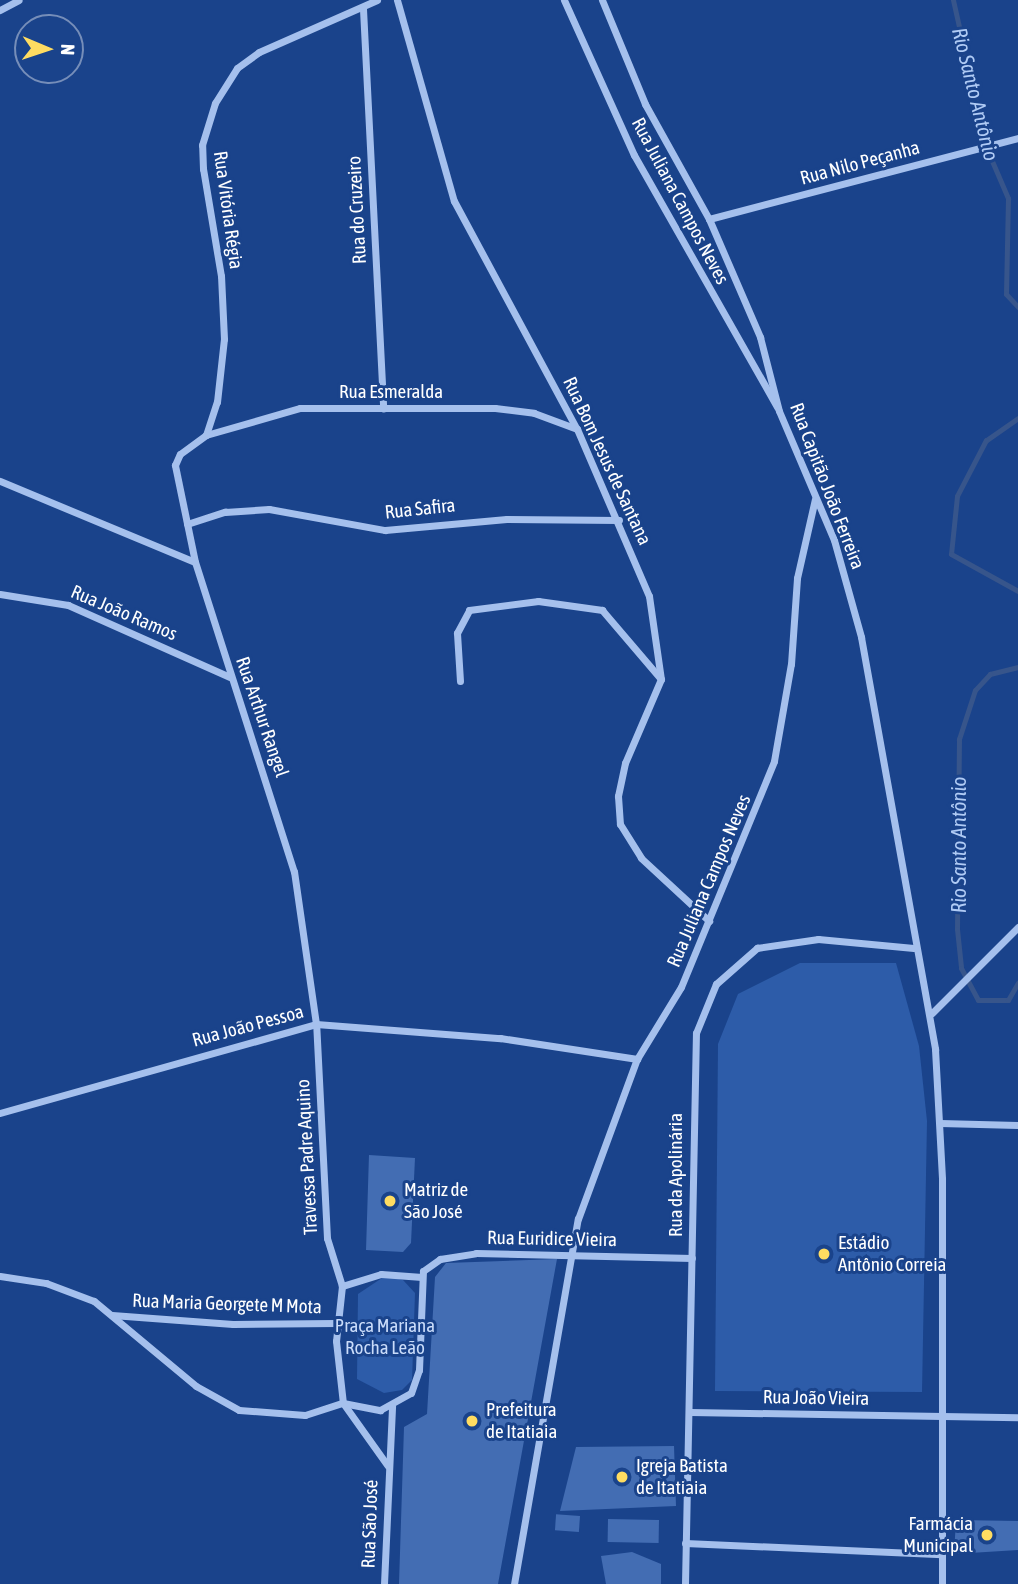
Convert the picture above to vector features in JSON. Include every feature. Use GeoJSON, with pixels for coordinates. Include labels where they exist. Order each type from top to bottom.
{"type":"FeatureCollection","features":[{"type":"Feature","properties":{"kind":"street"},"geometry":{"type":"LineString","coordinates":[[0,10],[19,0]]}},
{"type":"Feature","properties":{"kind":"street","name":"Rua Vitória Régia"},"geometry":{"type":"LineString","coordinates":[[206,435],[217,402],[225,339],[221,276],[203,169],[211,113],[237,68],[259,52],[363,9],[377,0]]}},
{"type":"Feature","properties":{"kind":"street","name":"Rua Bom Jesus de Santana"},"geometry":{"type":"LineString","coordinates":[[397,0],[454,201],[577,429],[619,520],[649,596],[661,679]]}},
{"type":"Feature","properties":{"kind":"street","name":"Rua Juliana Campos Neves"},"geometry":{"type":"LineString","coordinates":[[564,0],[634,155],[779,411]]}},
{"type":"Feature","properties":{"kind":"street","name":"Rua Capitão João Ferreira"},"geometry":{"type":"LineString","coordinates":[[601,0],[645,104],[709,219],[760,337],[779,411],[834,540],[861,637],[914,948],[932,1013],[940,1123],[942,1584]]}},
{"type":"Feature","properties":{"kind":"street","name":"Rua do Cruzeiro"},"geometry":{"type":"LineString","coordinates":[[363,9],[383,408]]}},
{"type":"Feature","properties":{"kind":"street","name":"Rua Nilo Peçanha"},"geometry":{"type":"LineString","coordinates":[[709,219],[1018,138]]}},
{"type":"Feature","properties":{"kind":"street","name":"Rua Esmeralda"},"geometry":{"type":"LineString","coordinates":[[206,435],[300,408],[495,408],[534,413],[577,429]]}},
{"type":"Feature","properties":{"kind":"street","name":"Rua Arthur Rangel"},"geometry":{"type":"LineString","coordinates":[[206,435],[180,454],[175,465],[195,562],[294,872],[316,1024]]}},
{"type":"Feature","properties":{"kind":"street"},"geometry":{"type":"LineString","coordinates":[[0,481],[195,562]]}},
{"type":"Feature","properties":{"kind":"street","name":"Rua Juliana Campos Neves"},"geometry":{"type":"LineString","coordinates":[[513,1584],[570,1256],[590,1181],[637,1059],[681,987],[774,761],[790,664],[797,579],[815,498]]}},
{"type":"Feature","properties":{"kind":"street","name":"Rua Safira"},"geometry":{"type":"LineString","coordinates":[[187,524],[225,512],[269,509],[385,530],[494,519],[619,520]]}},
{"type":"Feature","properties":{"kind":"street","name":"Rua João Ramos"},"geometry":{"type":"LineString","coordinates":[[0,594],[68,605],[230,677]]}},
{"type":"Feature","properties":{"kind":"street"},"geometry":{"type":"LineString","coordinates":[[460,681],[456,643],[469,610],[538,601],[602,610],[661,679],[625,763],[618,796],[620,824],[641,858],[709,921]]}},
{"type":"Feature","properties":{"kind":"street"},"geometry":{"type":"LineString","coordinates":[[932,1013],[956,994],[1018,927]]}},
{"type":"Feature","properties":{"kind":"street","name":"Rua da Apolinária"},"geometry":{"type":"LineString","coordinates":[[685,1584],[696,1033],[716,984],[757,948],[788,940],[914,948]]}},
{"type":"Feature","properties":{"kind":"street","name":"Rua João Pessoa"},"geometry":{"type":"LineString","coordinates":[[0,1113],[316,1024],[500,1038],[637,1059]]}},
{"type":"Feature","properties":{"kind":"street","name":"Travessa Padre Aquino"},"geometry":{"type":"LineString","coordinates":[[316,1024],[327,1238],[342,1286]]}},
{"type":"Feature","properties":{"kind":"street"},"geometry":{"type":"LineString","coordinates":[[940,1123],[1018,1125]]}},
{"type":"Feature","properties":{"kind":"street","name":"Rua Euridice Vieira"},"geometry":{"type":"LineString","coordinates":[[422,1277],[427,1267],[458,1254],[691,1258]]}},
{"type":"Feature","properties":{"kind":"street"},"geometry":{"type":"LineString","coordinates":[[111,1315],[196,1386],[239,1410],[305,1415],[343,1403],[367,1410],[391,1406],[411,1393],[416,1381],[422,1277],[381,1274],[342,1286],[336,1323],[343,1403]]}},
{"type":"Feature","properties":{"kind":"street","name":"Rua Maria Georgete M Mota"},"geometry":{"type":"LineString","coordinates":[[0,1276],[69,1289],[111,1315],[233,1324],[336,1323]]}},
{"type":"Feature","properties":{"kind":"street","name":"Rua São José"},"geometry":{"type":"LineString","coordinates":[[343,1403],[388,1466]]}},
{"type":"Feature","properties":{"kind":"street","name":"Rua São José"},"geometry":{"type":"LineString","coordinates":[[384,1584],[391,1406]]}},
{"type":"Feature","properties":{"kind":"street","name":"Rua João Vieira"},"geometry":{"type":"LineString","coordinates":[[690,1412],[1018,1417]]}},
{"type":"Feature","properties":{"kind":"street"},"geometry":{"type":"LineString","coordinates":[[685,1543],[942,1554]]}},
{"type":"Feature","properties":{"kind":"green space"},"geometry":{"type":"Polygon","coordinates":[[[800,963],[896,963],[919,1046],[927,1121],[922,1392],[715,1391],[718,1044],[738,994],[800,963]]]}},
{"type":"Feature","properties":{"kind":"green space","name":"Praça Mariana Rocha Leão"},"geometry":{"type":"Polygon","coordinates":[[[385,1276],[403,1280],[415,1293],[412,1380],[402,1390],[384,1393],[357,1379],[358,1294],[385,1276]]]}},
{"type":"Feature","properties":{"kind":"building","name":"Matriz de São José"},"geometry":{"type":"Polygon","coordinates":[[[369,1155],[415,1158],[411,1243],[403,1252],[366,1250],[369,1155]]]}},
{"type":"Feature","properties":{"kind":"building","name":"Prefeitura de Itatiaia"},"geometry":{"type":"Polygon","coordinates":[[[557,1259],[498,1584],[399,1584],[404,1427],[427,1414],[435,1277],[446,1263],[557,1259]]]}},
{"type":"Feature","properties":{"kind":"building","name":"Igreja Batista de Itatiaia"},"geometry":{"type":"Polygon","coordinates":[[[674,1446],[676,1506],[560,1511],[576,1447],[674,1446]]]}},
{"type":"Feature","properties":{"kind":"building"},"geometry":{"type":"Polygon","coordinates":[[[556,1514],[580,1516],[579,1532],[555,1530],[556,1514]]]}},
{"type":"Feature","properties":{"kind":"building"},"geometry":{"type":"Polygon","coordinates":[[[608,1519],[659,1520],[659,1543],[608,1542],[608,1519]]]}},
{"type":"Feature","properties":{"kind":"building","name":"Farmácia Municipal"},"geometry":{"type":"Polygon","coordinates":[[[956,1520],[1018,1521],[1018,1550],[954,1554],[956,1520]]]}},
{"type":"Feature","properties":{"kind":"building"},"geometry":{"type":"Polygon","coordinates":[[[632,1552],[661,1564],[661,1584],[606,1584],[601,1556],[632,1552]]]}},
{"type":"Feature","properties":{"kind":"waterway","name":"Rio Santo Antônio"},"geometry":{"type":"LineString","coordinates":[[953,0],[986,147],[1008,198],[1006,294],[1018,307]]}},
{"type":"Feature","properties":{"kind":"waterway","name":"Rio Santo Antônio"},"geometry":{"type":"LineString","coordinates":[[1018,418],[986,440],[957,496],[951,554],[1018,591]]}},
{"type":"Feature","properties":{"kind":"waterway","name":"Rio Santo Antônio"},"geometry":{"type":"LineString","coordinates":[[1018,667],[990,674],[975,690],[959,739],[957,929],[961,968],[978,1000],[1008,1000],[1018,983]]}},
{"type":"Feature","properties":{"kind":"place","name":"Matriz de São José"},"geometry":{"type":"Point","coordinates":[390,1201]}},
{"type":"Feature","properties":{"kind":"place","name":"Estádio Antônio Correia"},"geometry":{"type":"Point","coordinates":[824,1254]}},
{"type":"Feature","properties":{"kind":"place","name":"Prefeitura de Itatiaia"},"geometry":{"type":"Point","coordinates":[472,1421]}},
{"type":"Feature","properties":{"kind":"place","name":"Igreja Batista de Itatiaia"},"geometry":{"type":"Point","coordinates":[622,1477]}},
{"type":"Feature","properties":{"kind":"place","name":"Farmácia Municipal"},"geometry":{"type":"Point","coordinates":[987,1535]}}]}
